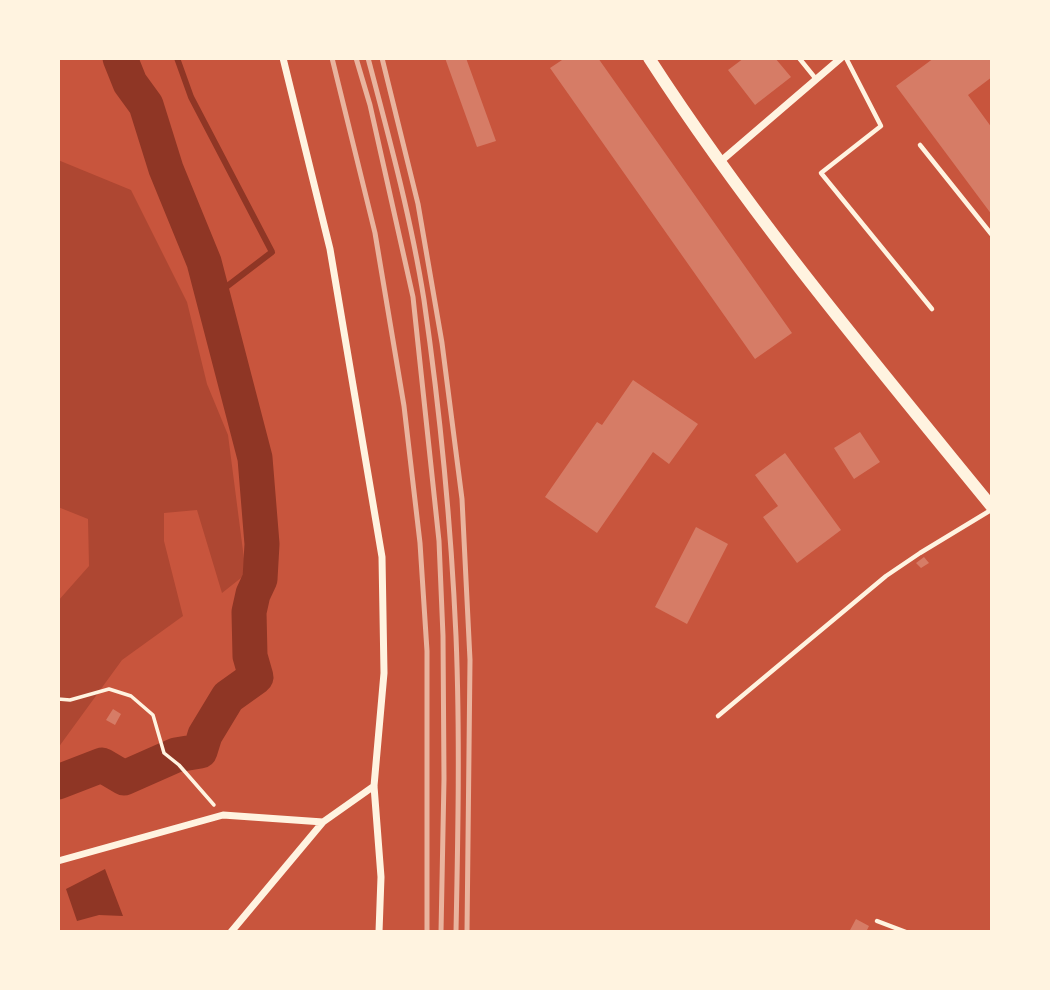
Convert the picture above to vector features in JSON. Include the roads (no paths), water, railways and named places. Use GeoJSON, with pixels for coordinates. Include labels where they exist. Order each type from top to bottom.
{"type":"FeatureCollection","features":[{"type":"Feature","properties":{"kind":"main road"},"geometry":{"type":"LineString","coordinates":[[649,58],[721,162],[854,338],[992,508]]}},
{"type":"Feature","properties":{"kind":"street"},"geometry":{"type":"LineString","coordinates":[[284,58],[330,249],[382,557],[384,673],[374,786],[381,877],[379,932]]}},
{"type":"Feature","properties":{"kind":"street"},"geometry":{"type":"LineString","coordinates":[[721,162],[844,58]]}},
{"type":"Feature","properties":{"kind":"street"},"geometry":{"type":"LineString","coordinates":[[231,932],[323,821],[374,786]]}},
{"type":"Feature","properties":{"kind":"street"},"geometry":{"type":"LineString","coordinates":[[58,862],[223,815],[323,821]]}},
{"type":"Feature","properties":{"kind":"lane"},"geometry":{"type":"LineString","coordinates":[[799,58],[816,80]]}},
{"type":"Feature","properties":{"kind":"lane"},"geometry":{"type":"LineString","coordinates":[[844,58],[881,127],[821,173],[932,309]]}},
{"type":"Feature","properties":{"kind":"lane"},"geometry":{"type":"LineString","coordinates":[[920,145],[992,235]]}},
{"type":"Feature","properties":{"kind":"lane"},"geometry":{"type":"LineString","coordinates":[[718,716],[886,576],[992,508]]}},
{"type":"Feature","properties":{"kind":"lane"},"geometry":{"type":"LineString","coordinates":[[877,921],[906,932]]}},
{"type":"Feature","properties":{"kind":"waterway"},"geometry":{"type":"LineString","coordinates":[[58,782],[102,765],[124,778],[176,755],[200,751],[205,735],[228,697],[256,677],[250,656],[249,612],[260,579],[262,544],[255,458],[204,262],[166,169],[146,105],[130,83],[120,58]]}},
{"type":"Feature","properties":{"kind":"waterway"},"geometry":{"type":"LineString","coordinates":[[177,58],[191,97],[272,252],[213,297]]}},
{"type":"Feature","properties":{"kind":"railway"},"geometry":{"type":"LineString","coordinates":[[332,58],[375,233],[404,406],[420,543],[427,651],[427,932]]}},
{"type":"Feature","properties":{"kind":"railway"},"geometry":{"type":"LineString","coordinates":[[356,58],[370,105],[413,297],[439,541],[444,779],[441,932]]}},
{"type":"Feature","properties":{"kind":"railway"},"geometry":{"type":"LineString","coordinates":[[368,58],[419,269],[444,468],[457,673],[456,932]]}},
{"type":"Feature","properties":{"kind":"railway"},"geometry":{"type":"LineString","coordinates":[[382,58],[418,204],[442,343],[462,499],[470,660],[467,932]]}}]}
